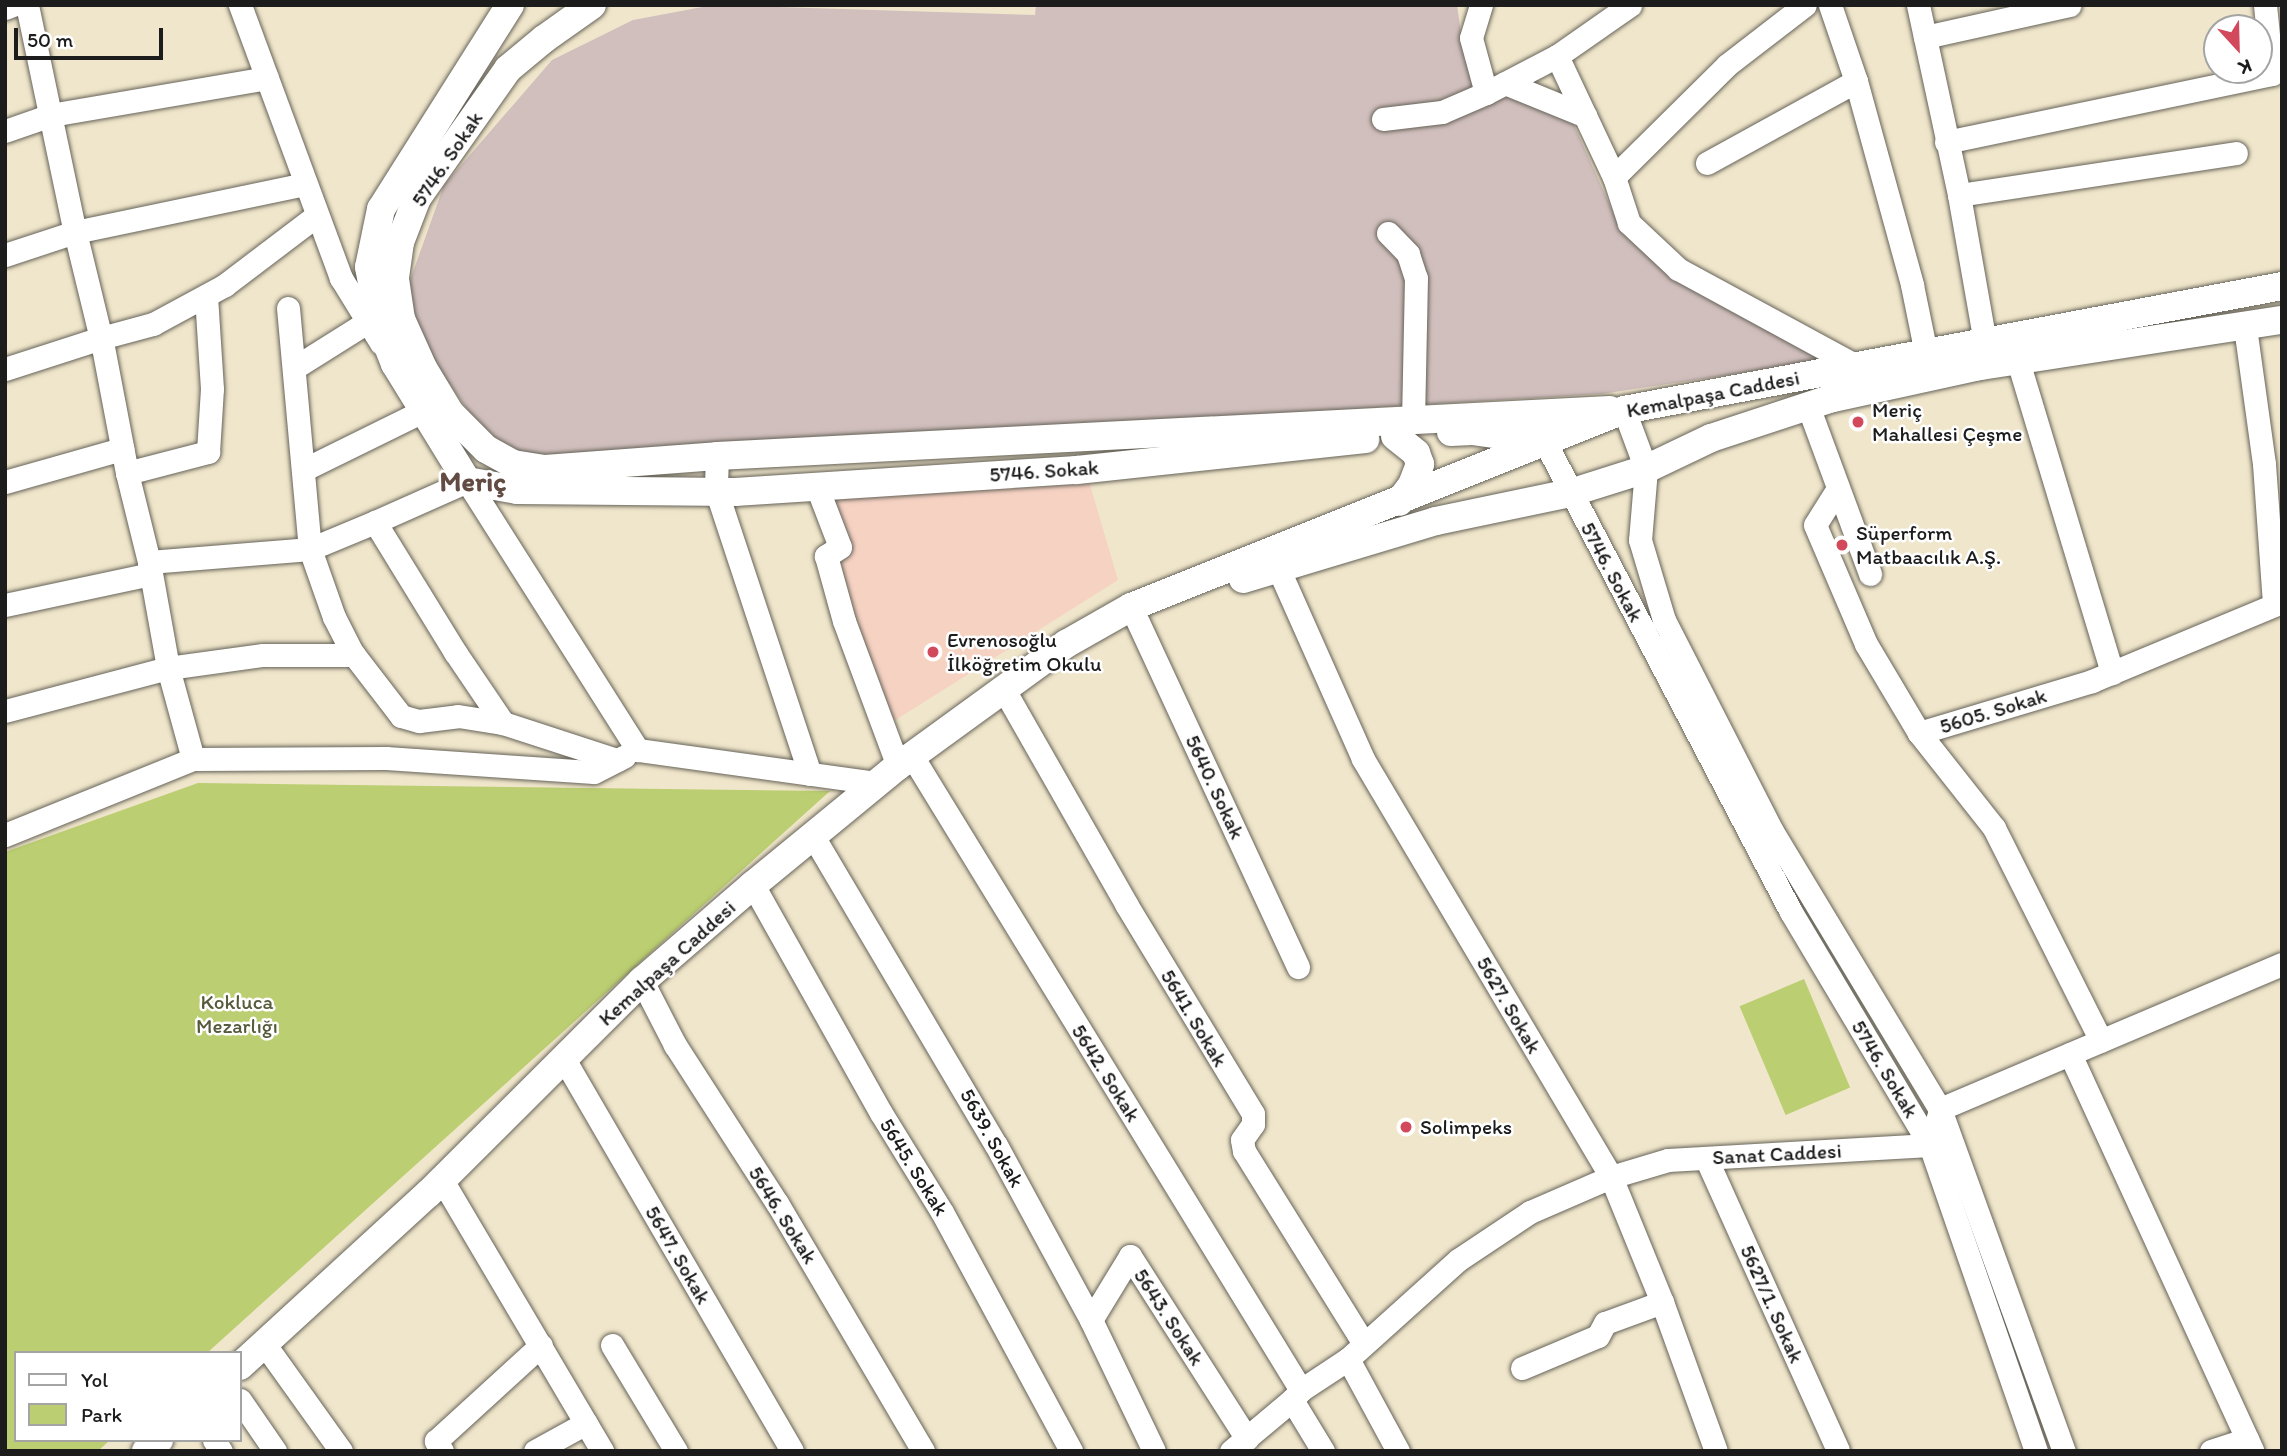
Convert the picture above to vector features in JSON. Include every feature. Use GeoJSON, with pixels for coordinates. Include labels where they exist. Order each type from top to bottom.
{"type":"FeatureCollection","features":[{"type":"Feature","properties":{"kind":"main road","name":"5746. Sokak"},"geometry":{"type":"LineString","coordinates":[[510,5],[381,209],[369,267],[380,326],[396,364],[467,481],[517,490],[817,487],[1077,470],[1404,427],[1567,410],[1624,410]]}},
{"type":"Feature","properties":{"kind":"main road","name":"5746. Sokak"},"geometry":{"type":"LineString","coordinates":[[592,6],[544,39],[508,69],[416,198],[400,242],[395,279],[401,319],[423,368],[450,413],[486,449],[513,464],[545,469],[717,456],[1404,427],[1472,431],[1545,442]]}},
{"type":"Feature","properties":{"kind":"main road","name":"Kemalpaşa Caddesi"},"geometry":{"type":"LineString","coordinates":[[242,1364],[442,1180],[642,981],[753,885],[896,768],[1003,688],[1066,644],[1131,607],[1624,410],[2282,286]]}},
{"type":"Feature","properties":{"kind":"main road","name":"Kemalpaşa Caddesi"},"geometry":{"type":"LineString","coordinates":[[1131,607],[1279,570],[1436,521],[1570,494],[1646,469],[1711,438],[1808,406],[1927,378],[2018,361],[2282,320]]}},
{"type":"Feature","properties":{"kind":"main road"},"geometry":{"type":"LineString","coordinates":[[1399,502],[1412,485],[1420,464],[1404,427]]}},
{"type":"Feature","properties":{"kind":"street"},"geometry":{"type":"LineString","coordinates":[[5,8],[13,5]]}},
{"type":"Feature","properties":{"kind":"street"},"geometry":{"type":"LineString","coordinates":[[27,5],[75,232],[101,338],[127,473],[150,568],[168,668],[193,759]]}},
{"type":"Feature","properties":{"kind":"street"},"geometry":{"type":"LineString","coordinates":[[240,5],[341,278],[396,364]]}},
{"type":"Feature","properties":{"kind":"street"},"geometry":{"type":"LineString","coordinates":[[1481,5],[1471,38],[1496,88],[1586,116]]}},
{"type":"Feature","properties":{"kind":"street"},"geometry":{"type":"LineString","coordinates":[[1382,119],[1442,112],[1496,88],[1557,55],[1630,5]]}},
{"type":"Feature","properties":{"kind":"street"},"geometry":{"type":"LineString","coordinates":[[1614,177],[1727,65],[1805,5]]}},
{"type":"Feature","properties":{"kind":"street"},"geometry":{"type":"LineString","coordinates":[[1830,5],[1856,81],[1912,285],[1926,353]]}},
{"type":"Feature","properties":{"kind":"street"},"geometry":{"type":"LineString","coordinates":[[1918,5],[1959,195],[1984,342]]}},
{"type":"Feature","properties":{"kind":"street"},"geometry":{"type":"LineString","coordinates":[[1925,37],[2041,8],[2069,5]]}},
{"type":"Feature","properties":{"kind":"street"},"geometry":{"type":"LineString","coordinates":[[1946,142],[2272,74],[2265,5]]}},
{"type":"Feature","properties":{"kind":"street"},"geometry":{"type":"LineString","coordinates":[[1557,55],[1614,177],[1629,223],[1678,269],[1857,366]]}},
{"type":"Feature","properties":{"kind":"street"},"geometry":{"type":"LineString","coordinates":[[5,131],[51,115],[267,78]]}},
{"type":"Feature","properties":{"kind":"street"},"geometry":{"type":"LineString","coordinates":[[1707,163],[1856,81]]}},
{"type":"Feature","properties":{"kind":"street"},"geometry":{"type":"LineString","coordinates":[[1959,195],[2236,153]]}},
{"type":"Feature","properties":{"kind":"street"},"geometry":{"type":"LineString","coordinates":[[5,255],[75,232],[305,184]]}},
{"type":"Feature","properties":{"kind":"street"},"geometry":{"type":"LineString","coordinates":[[5,369],[153,324],[225,285],[316,216]]}},
{"type":"Feature","properties":{"kind":"street"},"geometry":{"type":"LineString","coordinates":[[1388,233],[1408,254],[1416,278],[1404,427]]}},
{"type":"Feature","properties":{"kind":"street"},"geometry":{"type":"LineString","coordinates":[[127,473],[208,452],[212,389],[206,296]]}},
{"type":"Feature","properties":{"kind":"street"},"geometry":{"type":"LineString","coordinates":[[288,308],[305,469],[310,548],[334,617],[354,655],[401,716],[419,721],[458,716],[503,723],[628,755],[810,774],[896,768]]}},
{"type":"Feature","properties":{"kind":"street"},"geometry":{"type":"LineString","coordinates":[[295,368],[367,322]]}},
{"type":"Feature","properties":{"kind":"street"},"geometry":{"type":"LineString","coordinates":[[2245,327],[2264,464],[2278,603]]}},
{"type":"Feature","properties":{"kind":"street"},"geometry":{"type":"LineString","coordinates":[[2018,361],[2112,673]]}},
{"type":"Feature","properties":{"kind":"street"},"geometry":{"type":"LineString","coordinates":[[1808,406],[1870,574]]}},
{"type":"Feature","properties":{"kind":"street"},"geometry":{"type":"LineString","coordinates":[[1624,410],[1646,469],[1640,540],[1664,620],[1772,831],[1940,1110],[2064,1451]]}},
{"type":"Feature","properties":{"kind":"street"},"geometry":{"type":"LineString","coordinates":[[305,469],[423,411]]}},
{"type":"Feature","properties":{"kind":"street","name":"5746. Sokak"},"geometry":{"type":"LineString","coordinates":[[1545,442],[1791,912],[1930,1145],[2036,1451]]}},
{"type":"Feature","properties":{"kind":"street"},"geometry":{"type":"LineString","coordinates":[[5,482],[122,449]]}},
{"type":"Feature","properties":{"kind":"street"},"geometry":{"type":"LineString","coordinates":[[717,456],[716,490],[810,774]]}},
{"type":"Feature","properties":{"kind":"street"},"geometry":{"type":"LineString","coordinates":[[5,605],[150,568],[310,548],[467,481],[628,755]]}},
{"type":"Feature","properties":{"kind":"street","name":"5642. Sokak"},"geometry":{"type":"LineString","coordinates":[[817,487],[840,547],[825,556],[844,621],[896,768],[1296,1395]]}},
{"type":"Feature","properties":{"kind":"street","name":"5605. Sokak"},"geometry":{"type":"LineString","coordinates":[[1837,490],[1815,525],[1866,644],[1919,733],[2112,673],[2278,603]]}},
{"type":"Feature","properties":{"kind":"street"},"geometry":{"type":"LineString","coordinates":[[375,522],[454,652],[503,723]]}},
{"type":"Feature","properties":{"kind":"street","name":"5627. Sokak"},"geometry":{"type":"LineString","coordinates":[[1279,570],[1363,759],[1611,1177],[1662,1302],[1716,1451]]}},
{"type":"Feature","properties":{"kind":"street","name":"5640. Sokak"},"geometry":{"type":"LineString","coordinates":[[1131,607],[1298,967]]}},
{"type":"Feature","properties":{"kind":"street"},"geometry":{"type":"LineString","coordinates":[[5,711],[168,668],[263,654],[354,655]]}},
{"type":"Feature","properties":{"kind":"street","name":"5641. Sokak"},"geometry":{"type":"LineString","coordinates":[[1003,688],[1139,926],[1253,1114],[1253,1124],[1242,1140],[1244,1151],[1356,1352],[1398,1451]]}},
{"type":"Feature","properties":{"kind":"street"},"geometry":{"type":"LineString","coordinates":[[1919,733],[1994,828],[2101,1041]]}},
{"type":"Feature","properties":{"kind":"street"},"geometry":{"type":"LineString","coordinates":[[5,835],[193,759],[386,758],[594,772],[628,755]]}},
{"type":"Feature","properties":{"kind":"street","name":"5639. Sokak"},"geometry":{"type":"LineString","coordinates":[[813,836],[996,1144],[1091,1320],[1154,1451]]}},
{"type":"Feature","properties":{"kind":"street","name":"5645. Sokak"},"geometry":{"type":"LineString","coordinates":[[753,885],[881,1113],[942,1212],[1071,1451]]}},
{"type":"Feature","properties":{"kind":"street"},"geometry":{"type":"LineString","coordinates":[[1940,1110],[2281,966]]}},
{"type":"Feature","properties":{"kind":"street","name":"5646. Sokak"},"geometry":{"type":"LineString","coordinates":[[642,981],[675,1045],[777,1203],[923,1451]]}},
{"type":"Feature","properties":{"kind":"street"},"geometry":{"type":"LineString","coordinates":[[2070,1054],[2250,1445],[2211,1451]]}},
{"type":"Feature","properties":{"kind":"street","name":"5647. Sokak"},"geometry":{"type":"LineString","coordinates":[[564,1059],[792,1451]]}},
{"type":"Feature","properties":{"kind":"street"},"geometry":{"type":"LineString","coordinates":[[1930,1145],[1940,1110]]}},
{"type":"Feature","properties":{"kind":"street","name":"Sanat Caddesi"},"geometry":{"type":"LineString","coordinates":[[1296,1395],[1356,1352],[1458,1260],[1530,1212],[1611,1177],[1668,1160],[1930,1145]]}},
{"type":"Feature","properties":{"kind":"street","name":"5627/1. Sokak"},"geometry":{"type":"LineString","coordinates":[[1706,1158],[1838,1451]]}},
{"type":"Feature","properties":{"kind":"street"},"geometry":{"type":"LineString","coordinates":[[442,1180],[602,1451]]}},
{"type":"Feature","properties":{"kind":"street","name":"5643. Sokak"},"geometry":{"type":"LineString","coordinates":[[1091,1320],[1130,1256],[1239,1445]]}},
{"type":"Feature","properties":{"kind":"street"},"geometry":{"type":"LineString","coordinates":[[1522,1368],[1598,1336],[1605,1323],[1662,1302]]}},
{"type":"Feature","properties":{"kind":"street"},"geometry":{"type":"LineString","coordinates":[[264,1342],[341,1451]]}},
{"type":"Feature","properties":{"kind":"street"},"geometry":{"type":"LineString","coordinates":[[442,1451],[436,1441],[541,1345]]}},
{"type":"Feature","properties":{"kind":"street"},"geometry":{"type":"LineString","coordinates":[[612,1345],[676,1451]]}},
{"type":"Feature","properties":{"kind":"street"},"geometry":{"type":"LineString","coordinates":[[1239,1445],[1296,1395],[1323,1451]]}},
{"type":"Feature","properties":{"kind":"street"},"geometry":{"type":"LineString","coordinates":[[242,1403],[275,1451]]}},
{"type":"Feature","properties":{"kind":"street"},"geometry":{"type":"LineString","coordinates":[[535,1451],[586,1423]]}},
{"type":"Feature","properties":{"kind":"shaded area"},"geometry":{"type":"Polygon","coordinates":[[[713,5],[1035,15],[1036,5],[1457,5],[1465,61],[1569,114],[1622,232],[1829,360],[1601,394],[542,459],[489,441],[422,344],[408,286],[444,185],[552,60],[633,20],[713,5]]]}},
{"type":"Feature","properties":{"kind":"shaded area","name":"Evrenosoğlu İlköğretim Okulu"},"geometry":{"type":"Polygon","coordinates":[[[1088,478],[1118,580],[889,724],[832,563],[848,537],[833,494],[1088,478]]]}},
{"type":"Feature","properties":{"kind":"green space","name":"Kokluca Mezarlığı"},"geometry":{"type":"Polygon","coordinates":[[[198,783],[830,791],[209,1351],[14,1351],[14,1442],[108,1442],[98,1451],[5,1451],[5,852],[198,783]]]}},
{"type":"Feature","properties":{"kind":"green space"},"geometry":{"type":"Polygon","coordinates":[[[1804,979],[1850,1088],[1786,1115],[1740,1006],[1804,979]]]}},
{"type":"Feature","properties":{"kind":"place","name":"Meriç Mahallesi Çeşme"},"geometry":{"type":"Point","coordinates":[1858,422]}},
{"type":"Feature","properties":{"kind":"place","name":"Süperform Matbaacılık A.Ş."},"geometry":{"type":"Point","coordinates":[1842,545]}},
{"type":"Feature","properties":{"kind":"place","name":"Evrenosoğlu İlköğretim Okulu"},"geometry":{"type":"Point","coordinates":[933,652]}},
{"type":"Feature","properties":{"kind":"place","name":"Solimpeks"},"geometry":{"type":"Point","coordinates":[1406,1127]}},
{"type":"Feature","properties":{"kind":"district","name":"Meriç"},"geometry":{"type":"Point","coordinates":[473,481]}}]}
